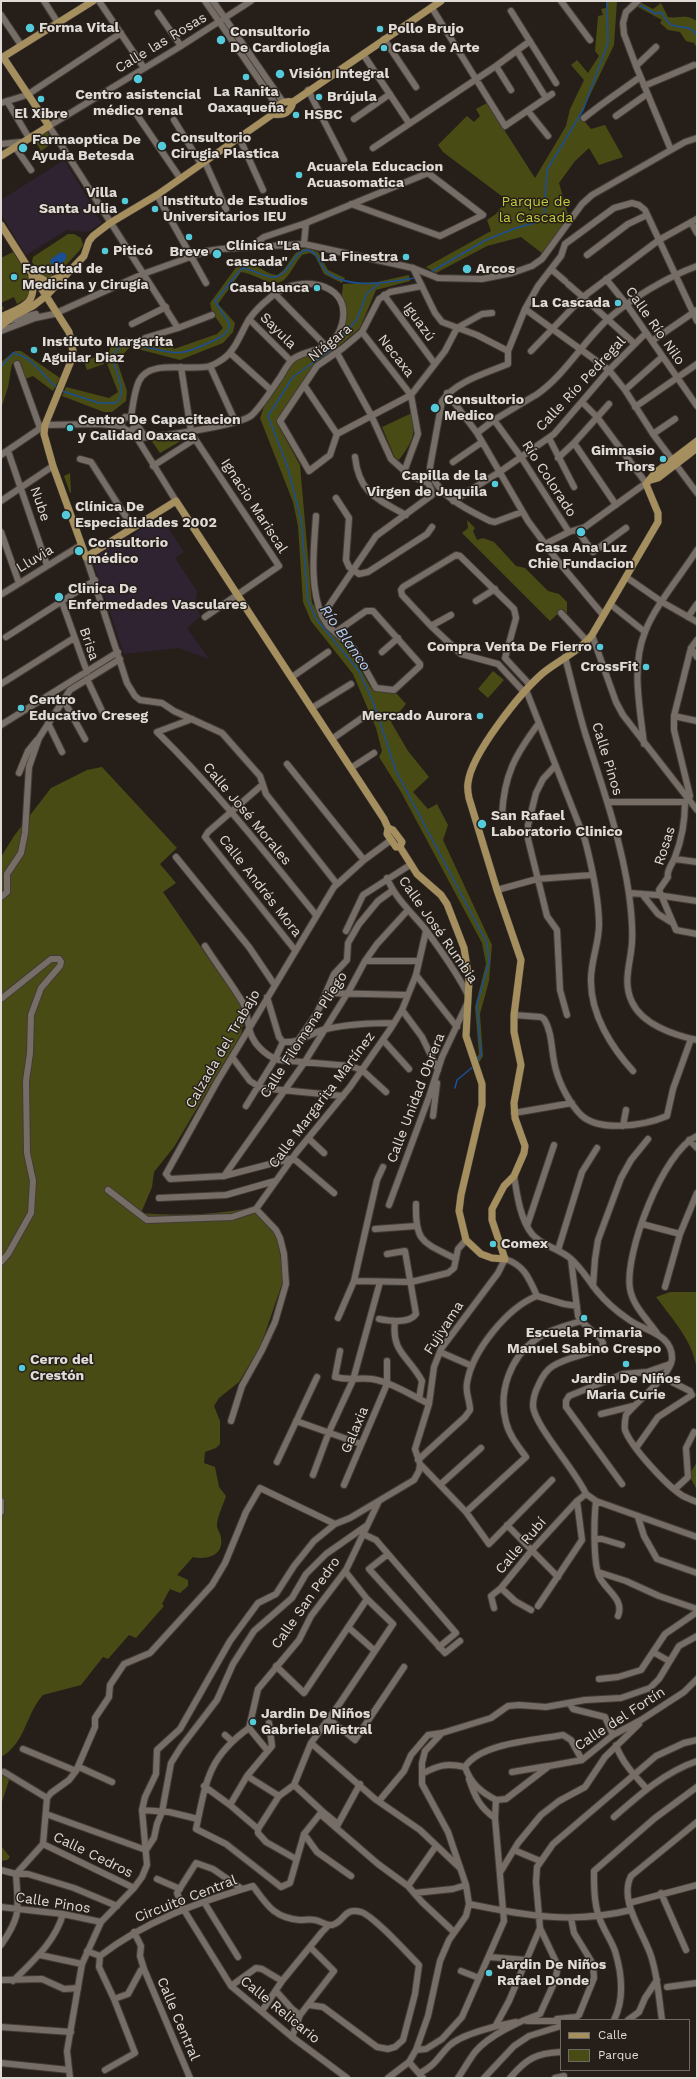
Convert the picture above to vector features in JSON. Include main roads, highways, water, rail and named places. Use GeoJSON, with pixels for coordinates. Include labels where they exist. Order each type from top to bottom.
{"type":"FeatureCollection","features":[{"type":"Feature","properties":{"kind":"main road"},"geometry":{"type":"LineString","coordinates":[[2,58],[93,1]]}},
{"type":"Feature","properties":{"kind":"main road"},"geometry":{"type":"LineString","coordinates":[[273,114],[279,115],[286,113],[292,102],[308,90],[441,1]]}},
{"type":"Feature","properties":{"kind":"main road","name":"Calle las Rosas"},"geometry":{"type":"LineString","coordinates":[[1,156],[49,126],[2,58]]}},
{"type":"Feature","properties":{"kind":"main road"},"geometry":{"type":"LineString","coordinates":[[2,322],[33,306],[46,296],[85,254],[91,239],[110,223],[157,195],[239,136],[273,114],[280,104],[292,102]]}},
{"type":"Feature","properties":{"kind":"main road"},"geometry":{"type":"LineString","coordinates":[[1,225],[72,338],[73,351],[64,380],[42,427],[53,466],[86,557],[176,501],[384,819],[388,828],[386,832],[391,840],[396,847],[400,848],[410,865],[421,879],[441,895],[447,904],[464,948],[469,980],[466,1036],[479,1070],[482,1084],[482,1105],[461,1195],[459,1211],[466,1240],[481,1254],[492,1258],[504,1259],[492,1220],[492,1209],[504,1186],[514,1176],[524,1153],[525,1146],[514,1113],[514,1104],[521,1065],[514,1032],[514,1015],[522,960],[497,890],[470,798],[468,782],[470,772],[506,713],[527,689],[589,638],[659,520],[658,513],[646,488],[649,481],[658,478],[674,461],[697,441]]}},
{"type":"Feature","properties":{"kind":"main road"},"geometry":{"type":"LineString","coordinates":[[31,271],[47,282],[67,274]]}},
{"type":"Feature","properties":{"kind":"main road"},"geometry":{"type":"LineString","coordinates":[[2,322],[31,299],[34,289],[31,271]]}},
{"type":"Feature","properties":{"kind":"main road"},"geometry":{"type":"LineString","coordinates":[[674,461],[697,448]]}},
{"type":"Feature","properties":{"kind":"main road"},"geometry":{"type":"LineString","coordinates":[[388,828],[393,830],[402,842],[400,848]]}},
{"type":"Feature","properties":{"kind":"water"},"geometry":{"type":"Polygon","coordinates":[[[61,252],[66,254],[66,259],[60,265],[54,266],[50,262],[51,259],[61,252]]]}},
{"type":"Feature","properties":{"kind":"waterway"},"geometry":{"type":"LineString","coordinates":[[429,273],[486,240],[516,228],[534,223],[544,214],[547,170],[583,110],[608,43],[607,1]]}},
{"type":"Feature","properties":{"kind":"waterway"},"geometry":{"type":"LineString","coordinates":[[638,4],[656,14],[661,12],[670,24],[689,28],[695,32],[697,36]]}},
{"type":"Feature","properties":{"kind":"waterway"},"geometry":{"type":"LineString","coordinates":[[62,391],[99,403],[116,403],[121,394],[121,388],[113,358],[116,350],[120,346],[127,343],[132,343],[174,353],[194,349],[223,336],[227,332],[229,323],[215,301],[242,268],[269,277],[278,276],[287,269],[298,255],[307,250],[315,254],[323,268],[329,274],[349,282],[372,284],[415,278]]}},
{"type":"Feature","properties":{"kind":"waterway","name":"Río Blanco"},"geometry":{"type":"LineString","coordinates":[[380,283],[367,293],[357,319],[332,349],[293,377],[268,416],[287,465],[301,519],[308,601],[317,620],[359,671],[374,704],[396,771],[487,943],[489,962],[477,1004],[481,1055],[477,1061]]}},
{"type":"Feature","properties":{"kind":"waterway"},"geometry":{"type":"LineString","coordinates":[[1,367],[13,353],[20,355],[32,362],[57,388]]}},
{"type":"Feature","properties":{"kind":"waterway","name":"Río Blanco"},"geometry":{"type":"LineString","coordinates":[[455,1088],[457,1080],[474,1066]]}},
{"type":"Feature","properties":{"kind":"place","name":"Forma Vital"},"geometry":{"type":"Point","coordinates":[30,28]}},
{"type":"Feature","properties":{"kind":"place","name":"Pollo Brujo"},"geometry":{"type":"Point","coordinates":[380,29]}},
{"type":"Feature","properties":{"kind":"place","name":"Consultorio De Cardiologia"},"geometry":{"type":"Point","coordinates":[221,40]}},
{"type":"Feature","properties":{"kind":"place","name":"Casa de Arte"},"geometry":{"type":"Point","coordinates":[384,48]}},
{"type":"Feature","properties":{"kind":"place","name":"Visión Integral"},"geometry":{"type":"Point","coordinates":[280,74]}},
{"type":"Feature","properties":{"kind":"place","name":"La Ranita Oaxaqueña"},"geometry":{"type":"Point","coordinates":[246,77]}},
{"type":"Feature","properties":{"kind":"place","name":"Centro asistencial médico renal"},"geometry":{"type":"Point","coordinates":[138,79]}},
{"type":"Feature","properties":{"kind":"place","name":"Brújula"},"geometry":{"type":"Point","coordinates":[319,97]}},
{"type":"Feature","properties":{"kind":"place","name":"El Xibre"},"geometry":{"type":"Point","coordinates":[41,99]}},
{"type":"Feature","properties":{"kind":"place","name":"HSBC"},"geometry":{"type":"Point","coordinates":[296,115]}},
{"type":"Feature","properties":{"kind":"place","name":"Consultorio Cirugia Plastica"},"geometry":{"type":"Point","coordinates":[162,146]}},
{"type":"Feature","properties":{"kind":"place","name":"Farmaoptica De Ayuda Betesda"},"geometry":{"type":"Point","coordinates":[23,148]}},
{"type":"Feature","properties":{"kind":"place","name":"Acuarela Educacion Acuasomatica"},"geometry":{"type":"Point","coordinates":[299,175]}},
{"type":"Feature","properties":{"kind":"place","name":"Villa Santa Julia"},"geometry":{"type":"Point","coordinates":[125,201]}},
{"type":"Feature","properties":{"kind":"place","name":"Instituto de Estudios Universitarios IEU"},"geometry":{"type":"Point","coordinates":[155,209]}},
{"type":"Feature","properties":{"kind":"place","name":"Breve"},"geometry":{"type":"Point","coordinates":[189,237]}},
{"type":"Feature","properties":{"kind":"place","name":"Piticó"},"geometry":{"type":"Point","coordinates":[105,251]}},
{"type":"Feature","properties":{"kind":"place","name":"Clínica \"La cascada\""},"geometry":{"type":"Point","coordinates":[217,254]}},
{"type":"Feature","properties":{"kind":"place","name":"La Finestra"},"geometry":{"type":"Point","coordinates":[406,257]}},
{"type":"Feature","properties":{"kind":"place","name":"Arcos"},"geometry":{"type":"Point","coordinates":[467,269]}},
{"type":"Feature","properties":{"kind":"place","name":"Facultad de Medicina y Cirugía"},"geometry":{"type":"Point","coordinates":[14,277]}},
{"type":"Feature","properties":{"kind":"place","name":"Casablanca"},"geometry":{"type":"Point","coordinates":[317,288]}},
{"type":"Feature","properties":{"kind":"place","name":"La Cascada"},"geometry":{"type":"Point","coordinates":[618,303]}},
{"type":"Feature","properties":{"kind":"place","name":"Instituto Margarita Aguilar Diaz"},"geometry":{"type":"Point","coordinates":[34,350]}},
{"type":"Feature","properties":{"kind":"place","name":"Consultorio Medico"},"geometry":{"type":"Point","coordinates":[435,408]}},
{"type":"Feature","properties":{"kind":"place","name":"Centro De Capacitacion y Calidad Oaxaca"},"geometry":{"type":"Point","coordinates":[70,428]}},
{"type":"Feature","properties":{"kind":"place","name":"Gimnasio Thors"},"geometry":{"type":"Point","coordinates":[663,459]}},
{"type":"Feature","properties":{"kind":"place","name":"Capilla de la Virgen de Juquila"},"geometry":{"type":"Point","coordinates":[495,484]}},
{"type":"Feature","properties":{"kind":"place","name":"Clínica De Especialidades 2002"},"geometry":{"type":"Point","coordinates":[66,515]}},
{"type":"Feature","properties":{"kind":"place","name":"Casa Ana Luz Chie Fundacion"},"geometry":{"type":"Point","coordinates":[581,532]}},
{"type":"Feature","properties":{"kind":"place","name":"Consultorio médico"},"geometry":{"type":"Point","coordinates":[79,551]}},
{"type":"Feature","properties":{"kind":"place","name":"Clinica De Enfermedades Vasculares"},"geometry":{"type":"Point","coordinates":[59,597]}},
{"type":"Feature","properties":{"kind":"place","name":"Compra Venta De Fierro"},"geometry":{"type":"Point","coordinates":[600,647]}},
{"type":"Feature","properties":{"kind":"place","name":"CrossFit"},"geometry":{"type":"Point","coordinates":[646,667]}},
{"type":"Feature","properties":{"kind":"place","name":"Centro Educativo Creseg"},"geometry":{"type":"Point","coordinates":[21,708]}},
{"type":"Feature","properties":{"kind":"place","name":"Mercado Aurora"},"geometry":{"type":"Point","coordinates":[480,716]}},
{"type":"Feature","properties":{"kind":"place","name":"San Rafael Laboratorio Clinico"},"geometry":{"type":"Point","coordinates":[482,824]}},
{"type":"Feature","properties":{"kind":"place","name":"Comex"},"geometry":{"type":"Point","coordinates":[493,1244]}},
{"type":"Feature","properties":{"kind":"place","name":"Escuela Primaria Manuel Sabino Crespo"},"geometry":{"type":"Point","coordinates":[584,1318]}},
{"type":"Feature","properties":{"kind":"place","name":"Jardin De Niños Maria Curie"},"geometry":{"type":"Point","coordinates":[626,1364]}},
{"type":"Feature","properties":{"kind":"place","name":"Cerro del Crestón"},"geometry":{"type":"Point","coordinates":[22,1368]}},
{"type":"Feature","properties":{"kind":"place","name":"Jardin De Niños Gabriela Mistral"},"geometry":{"type":"Point","coordinates":[253,1722]}},
{"type":"Feature","properties":{"kind":"place","name":"Jardin De Niños Rafael Donde"},"geometry":{"type":"Point","coordinates":[489,1973]}},
{"type":"Feature","properties":{"kind":"park label","name":"Parque de la Cascada"},"geometry":{"type":"Point","coordinates":[536,210]}}]}
